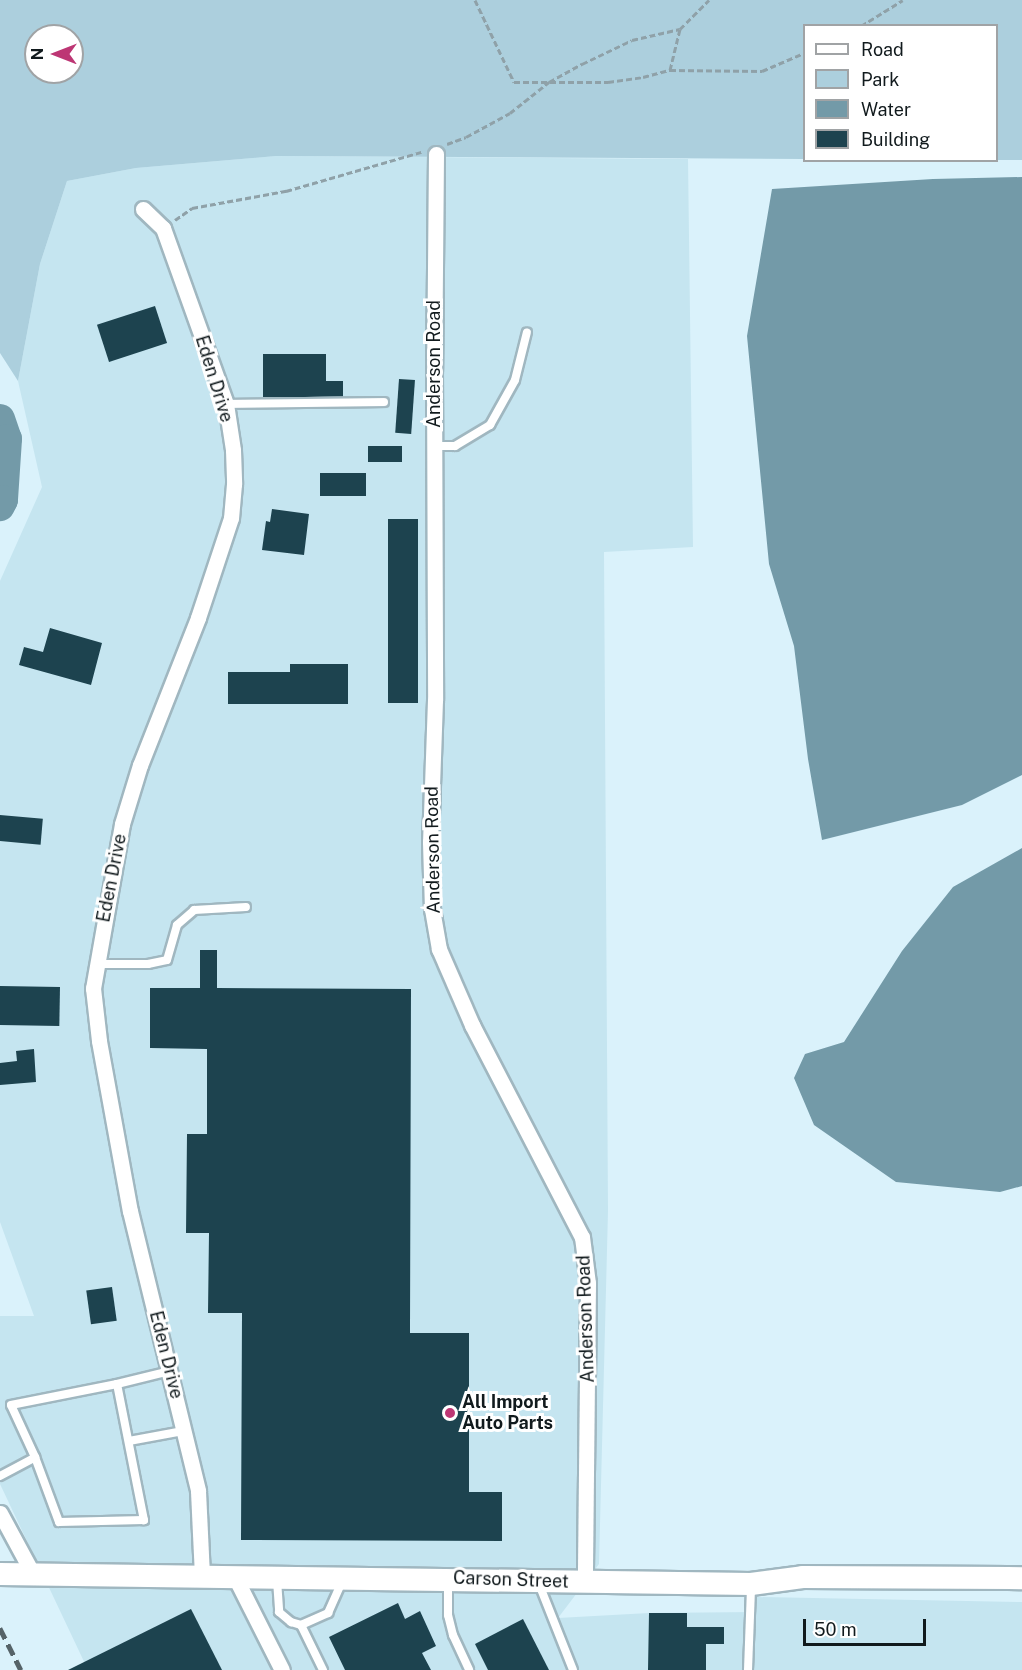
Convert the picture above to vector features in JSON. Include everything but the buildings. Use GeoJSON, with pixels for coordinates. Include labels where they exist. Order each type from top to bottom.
{"type":"FeatureCollection","features":[{"type":"Feature","properties":{"kind":"street","name":"Anderson Road"},"geometry":{"type":"LineString","coordinates":[[433,151],[435,700],[430,842],[432,909],[440,949],[472,1026],[582,1237],[588,1283],[585,1583]]}},
{"type":"Feature","properties":{"kind":"street","name":"Eden Drive"},"geometry":{"type":"LineString","coordinates":[[143,209],[163,228],[226,404],[233,450],[231,518],[198,618],[140,765],[122,824],[93,988],[101,1053],[130,1211],[198,1491],[202,1531],[202,1575]]}},
{"type":"Feature","properties":{"kind":"street"},"geometry":{"type":"LineString","coordinates":[[0,1513],[33,1574]]}},
{"type":"Feature","properties":{"kind":"street","name":"Carson Street"},"geometry":{"type":"LineString","coordinates":[[0,1574],[234,1575],[537,1580],[585,1583],[751,1584],[803,1577],[1022,1578]]}},
{"type":"Feature","properties":{"kind":"street"},"geometry":{"type":"LineString","coordinates":[[234,1575],[282,1670]]}},
{"type":"Feature","properties":{"kind":"lane"},"geometry":{"type":"LineString","coordinates":[[434,446],[455,446],[490,425],[515,380],[527,332]]}},
{"type":"Feature","properties":{"kind":"lane"},"geometry":{"type":"LineString","coordinates":[[226,404],[384,402]]}},
{"type":"Feature","properties":{"kind":"lane"},"geometry":{"type":"LineString","coordinates":[[97,964],[148,964],[167,960],[177,925],[194,910],[246,907]]}},
{"type":"Feature","properties":{"kind":"lane"},"geometry":{"type":"LineString","coordinates":[[117,1384],[144,1520],[59,1522],[35,1457],[11,1405],[170,1371]]}},
{"type":"Feature","properties":{"kind":"lane"},"geometry":{"type":"LineString","coordinates":[[129,1442],[184,1430]]}},
{"type":"Feature","properties":{"kind":"lane"},"geometry":{"type":"LineString","coordinates":[[0,1476],[35,1457]]}},
{"type":"Feature","properties":{"kind":"lane"},"geometry":{"type":"LineString","coordinates":[[277,1576],[279,1612],[291,1622],[301,1625],[328,1613],[344,1577]]}},
{"type":"Feature","properties":{"kind":"lane"},"geometry":{"type":"LineString","coordinates":[[448,1578],[448,1615],[453,1635],[469,1670]]}},
{"type":"Feature","properties":{"kind":"lane"},"geometry":{"type":"LineString","coordinates":[[537,1580],[573,1670]]}},
{"type":"Feature","properties":{"kind":"lane"},"geometry":{"type":"LineString","coordinates":[[748,1670],[751,1584]]}},
{"type":"Feature","properties":{"kind":"lane"},"geometry":{"type":"LineString","coordinates":[[301,1625],[323,1670]]}},
{"type":"Feature","properties":{"kind":"path"},"geometry":{"type":"LineString","coordinates":[[475,0],[514,82],[608,82],[644,77],[670,70],[762,71],[803,53]]}},
{"type":"Feature","properties":{"kind":"path"},"geometry":{"type":"LineString","coordinates":[[670,70],[680,29],[709,0]]}},
{"type":"Feature","properties":{"kind":"path"},"geometry":{"type":"LineString","coordinates":[[864,24],[903,0]]}},
{"type":"Feature","properties":{"kind":"path"},"geometry":{"type":"LineString","coordinates":[[163,228],[192,208],[286,191],[433,151],[466,137],[510,113],[549,82],[632,40],[680,29]]}},
{"type":"Feature","properties":{"kind":"shaded area"},"geometry":{"type":"Polygon","coordinates":[[[276,156],[688,159],[693,547],[604,552],[608,1211],[599,1564],[558,1618],[649,1613],[756,1612],[757,1597],[1022,1602],[1022,1670],[88,1670],[0,1484],[0,1316],[34,1316],[0,1222],[0,581],[42,487],[18,381],[40,264],[67,181],[136,168],[276,156]]]}},
{"type":"Feature","properties":{"kind":"green space"},"geometry":{"type":"Polygon","coordinates":[[[0,0],[1022,0],[1022,160],[998,160],[998,24],[803,24],[803,159],[276,156],[136,168],[67,181],[40,264],[18,381],[0,353],[0,0]]]}},
{"type":"Feature","properties":{"kind":"water"},"geometry":{"type":"Polygon","coordinates":[[[1022,177],[1022,775],[962,805],[822,840],[808,759],[794,646],[769,564],[747,336],[772,189],[933,179],[1022,177]]]}},
{"type":"Feature","properties":{"kind":"water"},"geometry":{"type":"Polygon","coordinates":[[[1022,848],[1022,1186],[1000,1192],[896,1182],[814,1125],[794,1078],[805,1054],[844,1042],[902,951],[953,887],[1022,848]]]}},
{"type":"Feature","properties":{"kind":"waterway"},"geometry":{"type":"LineString","coordinates":[[0,419],[7,439],[3,500],[0,506]]}},
{"type":"Feature","properties":{"kind":"railway"},"geometry":{"type":"LineString","coordinates":[[0,1628],[21,1670]]}},
{"type":"Feature","properties":{"kind":"place","name":"All Import Auto Parts"},"geometry":{"type":"Point","coordinates":[450,1413]}}]}
